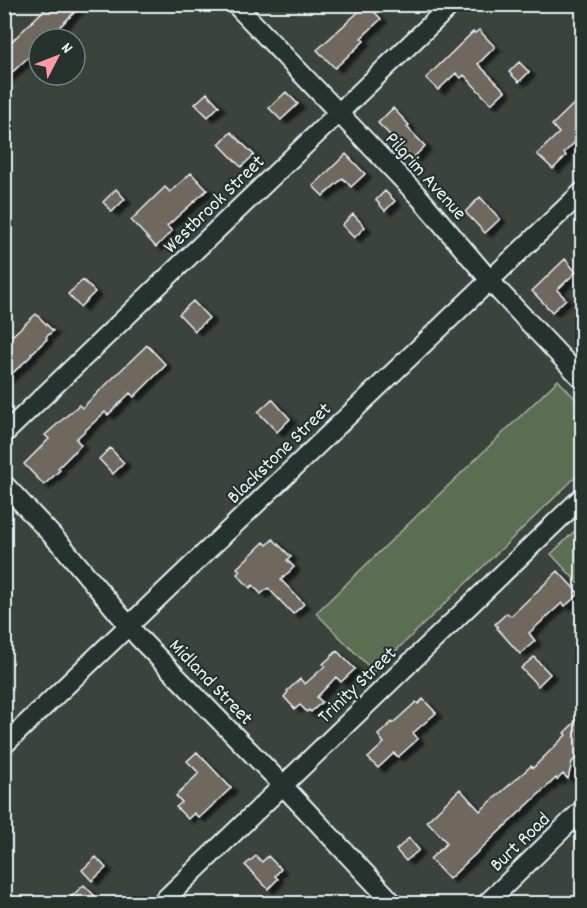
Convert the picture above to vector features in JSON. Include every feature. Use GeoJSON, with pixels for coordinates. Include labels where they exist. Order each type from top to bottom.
{"type":"FeatureCollection","features":[{"type":"Feature","properties":{"kind":"street","name":"Pilgrim Avenue"},"geometry":{"type":"LineString","coordinates":[[235,4],[420,198],[500,292],[582,379]]}},
{"type":"Feature","properties":{"kind":"street","name":"Westbrook Street"},"geometry":{"type":"LineString","coordinates":[[4,434],[452,4]]}},
{"type":"Feature","properties":{"kind":"street","name":"Blackstone Street"},"geometry":{"type":"LineString","coordinates":[[4,745],[582,192]]}},
{"type":"Feature","properties":{"kind":"street","name":"Midland Street"},"geometry":{"type":"LineString","coordinates":[[4,484],[64,548],[139,638],[394,903]]}},
{"type":"Feature","properties":{"kind":"street","name":"Trinity Street"},"geometry":{"type":"LineString","coordinates":[[160,903],[582,497]]}},
{"type":"Feature","properties":{"kind":"street","name":"Burt Road"},"geometry":{"type":"LineString","coordinates":[[486,903],[582,810]]}},
{"type":"Feature","properties":{"kind":"green space"},"geometry":{"type":"Polygon","coordinates":[[[558,380],[582,406],[582,471],[374,672],[316,613],[558,380]]]}},
{"type":"Feature","properties":{"kind":"green space"},"geometry":{"type":"Polygon","coordinates":[[[582,524],[582,587],[551,554],[582,524]]]}},
{"type":"Feature","properties":{"kind":"building"},"geometry":{"type":"Polygon","coordinates":[[[50,4],[83,4],[59,27],[27,27],[27,58],[4,80],[4,49],[50,4]]]}},
{"type":"Feature","properties":{"kind":"building"},"geometry":{"type":"Polygon","coordinates":[[[367,4],[381,19],[361,38],[364,41],[335,68],[317,50],[367,4]]]}},
{"type":"Feature","properties":{"kind":"building"},"geometry":{"type":"Polygon","coordinates":[[[479,30],[495,47],[478,64],[505,91],[491,104],[464,75],[461,78],[456,73],[438,90],[426,78],[473,32],[479,30]]]}},
{"type":"Feature","properties":{"kind":"building"},"geometry":{"type":"Polygon","coordinates":[[[519,62],[529,72],[519,82],[509,72],[519,62]]]}},
{"type":"Feature","properties":{"kind":"building"},"geometry":{"type":"Polygon","coordinates":[[[286,92],[298,104],[281,120],[269,108],[286,92]]]}},
{"type":"Feature","properties":{"kind":"building"},"geometry":{"type":"Polygon","coordinates":[[[207,93],[219,106],[208,117],[195,104],[207,93]]]}},
{"type":"Feature","properties":{"kind":"building"},"geometry":{"type":"Polygon","coordinates":[[[582,96],[582,135],[564,153],[566,156],[553,169],[537,154],[559,133],[552,125],[582,96]]]}},
{"type":"Feature","properties":{"kind":"building"},"geometry":{"type":"Polygon","coordinates":[[[393,108],[425,146],[413,158],[378,123],[393,108]]]}},
{"type":"Feature","properties":{"kind":"building"},"geometry":{"type":"Polygon","coordinates":[[[231,132],[254,155],[241,167],[219,144],[231,132]]]}},
{"type":"Feature","properties":{"kind":"building"},"geometry":{"type":"Polygon","coordinates":[[[346,154],[365,174],[351,187],[343,178],[323,196],[313,186],[346,154]]]}},
{"type":"Feature","properties":{"kind":"building"},"geometry":{"type":"Polygon","coordinates":[[[191,173],[207,190],[167,226],[172,231],[156,247],[131,220],[165,187],[170,192],[191,173]]]}},
{"type":"Feature","properties":{"kind":"building"},"geometry":{"type":"Polygon","coordinates":[[[116,189],[125,199],[112,212],[103,202],[116,189]]]}},
{"type":"Feature","properties":{"kind":"building"},"geometry":{"type":"Polygon","coordinates":[[[385,191],[395,201],[385,211],[376,200],[385,191]]]}},
{"type":"Feature","properties":{"kind":"building"},"geometry":{"type":"Polygon","coordinates":[[[480,197],[500,219],[485,233],[465,212],[480,197]]]}},
{"type":"Feature","properties":{"kind":"building"},"geometry":{"type":"Polygon","coordinates":[[[353,214],[365,227],[354,238],[342,225],[353,214]]]}},
{"type":"Feature","properties":{"kind":"building"},"geometry":{"type":"Polygon","coordinates":[[[565,259],[576,272],[557,290],[566,299],[552,312],[532,291],[565,259]]]}},
{"type":"Feature","properties":{"kind":"building"},"geometry":{"type":"Polygon","coordinates":[[[83,280],[95,292],[80,307],[68,294],[83,280]]]}},
{"type":"Feature","properties":{"kind":"building"},"geometry":{"type":"Polygon","coordinates":[[[193,301],[209,318],[195,331],[179,314],[193,301]]]}},
{"type":"Feature","properties":{"kind":"building"},"geometry":{"type":"Polygon","coordinates":[[[36,314],[53,331],[4,381],[4,341],[36,314]]]}},
{"type":"Feature","properties":{"kind":"building"},"geometry":{"type":"Polygon","coordinates":[[[147,345],[166,365],[134,397],[130,393],[108,415],[105,412],[76,439],[81,445],[44,485],[24,464],[49,439],[45,435],[79,405],[82,408],[147,345]]]}},
{"type":"Feature","properties":{"kind":"building"},"geometry":{"type":"Polygon","coordinates":[[[272,399],[290,419],[277,432],[258,412],[272,399]]]}},
{"type":"Feature","properties":{"kind":"building"},"geometry":{"type":"Polygon","coordinates":[[[110,448],[124,463],[113,474],[99,459],[110,448]]]}},
{"type":"Feature","properties":{"kind":"building"},"geometry":{"type":"Polygon","coordinates":[[[273,539],[291,557],[287,560],[294,567],[281,580],[304,604],[293,614],[268,588],[261,594],[253,585],[250,588],[237,574],[240,571],[237,568],[264,542],[267,545],[273,539]]]}},
{"type":"Feature","properties":{"kind":"building"},"geometry":{"type":"Polygon","coordinates":[[[558,571],[579,594],[565,606],[562,603],[529,633],[535,641],[520,654],[495,624],[507,613],[511,616],[558,571]]]}},
{"type":"Feature","properties":{"kind":"building"},"geometry":{"type":"Polygon","coordinates":[[[337,651],[355,669],[341,682],[336,677],[317,697],[322,702],[311,712],[309,710],[307,712],[300,705],[295,709],[284,697],[287,691],[300,679],[305,684],[325,666],[323,664],[337,651]]]}},
{"type":"Feature","properties":{"kind":"building"},"geometry":{"type":"Polygon","coordinates":[[[534,657],[550,674],[538,686],[521,668],[534,657]]]}},
{"type":"Feature","properties":{"kind":"building"},"geometry":{"type":"Polygon","coordinates":[[[423,699],[436,713],[413,733],[418,739],[398,757],[394,753],[378,768],[368,758],[384,743],[378,735],[416,702],[418,704],[423,699]]]}},
{"type":"Feature","properties":{"kind":"building"},"geometry":{"type":"Polygon","coordinates":[[[582,715],[582,752],[572,762],[568,779],[563,774],[557,780],[556,778],[449,879],[430,859],[447,843],[427,821],[460,789],[480,811],[531,766],[533,768],[566,735],[564,733],[582,715]]]}},
{"type":"Feature","properties":{"kind":"building"},"geometry":{"type":"Polygon","coordinates":[[[197,752],[231,788],[199,818],[194,813],[188,819],[176,807],[182,802],[176,796],[199,773],[187,761],[197,752]]]}},
{"type":"Feature","properties":{"kind":"building"},"geometry":{"type":"Polygon","coordinates":[[[409,838],[419,850],[406,861],[396,850],[409,838]]]}},
{"type":"Feature","properties":{"kind":"building"},"geometry":{"type":"Polygon","coordinates":[[[256,856],[262,862],[268,856],[281,869],[275,876],[278,879],[268,889],[245,865],[256,856]]]}},
{"type":"Feature","properties":{"kind":"building"},"geometry":{"type":"Polygon","coordinates":[[[96,857],[106,868],[92,881],[82,870],[96,857]]]}},
{"type":"Feature","properties":{"kind":"building"},"geometry":{"type":"Polygon","coordinates":[[[84,885],[102,903],[64,903],[84,885]]]}}]}
